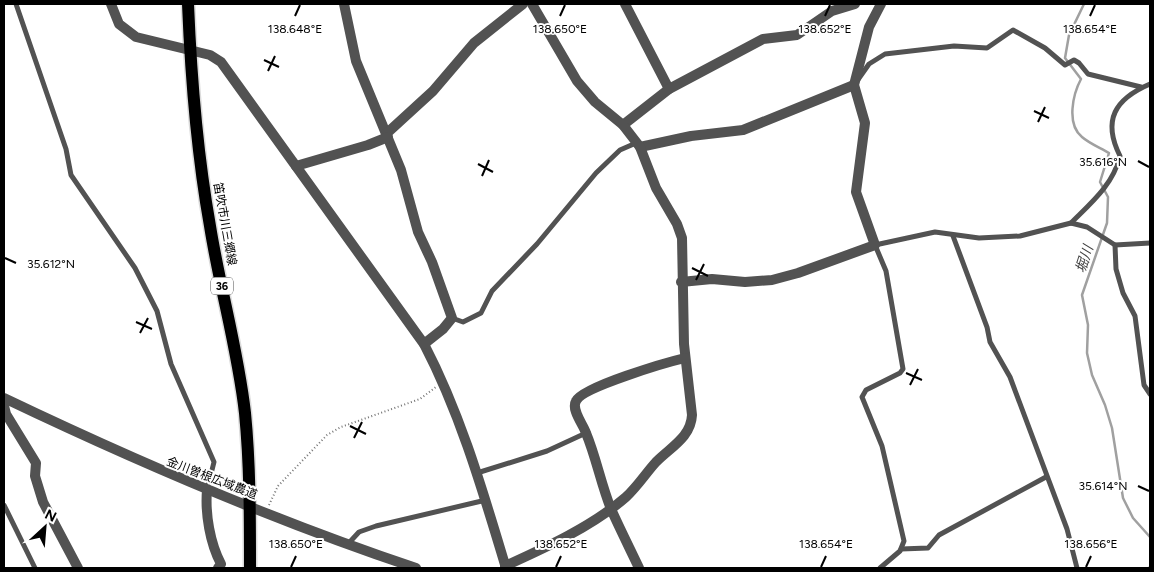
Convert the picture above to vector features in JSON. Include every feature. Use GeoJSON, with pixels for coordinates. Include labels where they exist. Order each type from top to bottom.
{"type":"FeatureCollection","features":[{"type":"Feature","properties":{"kind":"main road","name":"笛吹市川三郷線"},"geometry":{"type":"LineString","coordinates":[[188,4],[199,150],[210,227],[232,333],[245,412],[250,506],[250,568]]}},
{"type":"Feature","properties":{"kind":"street"},"geometry":{"type":"LineString","coordinates":[[111,4],[119,24],[136,38],[210,55],[220,62],[424,344],[444,382],[487,500],[506,567],[548,546],[612,509],[627,496],[692,426],[685,358],[681,282],[682,238],[677,224],[656,188],[639,145],[623,124],[595,102],[577,82],[532,4]]}},
{"type":"Feature","properties":{"kind":"street"},"geometry":{"type":"LineString","coordinates":[[344,4],[356,61],[401,170],[418,232],[432,262],[452,318],[444,329],[424,344]]}},
{"type":"Feature","properties":{"kind":"street"},"geometry":{"type":"LineString","coordinates":[[296,166],[368,146],[387,135],[433,91],[474,43],[523,4]]}},
{"type":"Feature","properties":{"kind":"street"},"geometry":{"type":"LineString","coordinates":[[625,4],[669,89]]}},
{"type":"Feature","properties":{"kind":"street"},"geometry":{"type":"LineString","coordinates":[[623,124],[669,89],[763,39],[797,35],[832,11],[855,4]]}},
{"type":"Feature","properties":{"kind":"street"},"geometry":{"type":"LineString","coordinates":[[681,282],[712,279],[744,282],[772,280],[798,273],[875,245],[856,192],[865,123],[854,85],[869,27],[881,4]]}},
{"type":"Feature","properties":{"kind":"street"},"geometry":{"type":"LineString","coordinates":[[639,145],[743,130],[854,85]]}},
{"type":"Feature","properties":{"kind":"street"},"geometry":{"type":"LineString","coordinates":[[639,568],[612,509],[586,433],[574,408],[575,402],[579,397],[652,366],[685,358]]}},
{"type":"Feature","properties":{"kind":"street","name":"金川曽根広域農道"},"geometry":{"type":"LineString","coordinates":[[4,398],[102,445],[207,490],[346,545],[416,568]]}},
{"type":"Feature","properties":{"kind":"street"},"geometry":{"type":"LineString","coordinates":[[4,406],[6,414],[36,463],[35,476],[43,502],[78,568]]}},
{"type":"Feature","properties":{"kind":"street"},"geometry":{"type":"LineString","coordinates":[[207,490],[206,504],[215,553],[221,564],[218,568]]}},
{"type":"Feature","properties":{"kind":"lane"},"geometry":{"type":"LineString","coordinates":[[16,4],[66,149],[71,175],[135,268],[157,311],[171,364],[214,462],[207,490]]}},
{"type":"Feature","properties":{"kind":"lane"},"geometry":{"type":"LineString","coordinates":[[854,85],[869,64],[885,54],[954,46],[987,48],[1013,30],[1045,48],[1065,65],[1074,60],[1088,74],[1141,87]]}},
{"type":"Feature","properties":{"kind":"lane"},"geometry":{"type":"LineString","coordinates":[[1071,223],[1107,187],[1118,166],[1120,156],[1113,142],[1110,127],[1114,111],[1127,96],[1141,87],[1150,84]]}},
{"type":"Feature","properties":{"kind":"lane"},"geometry":{"type":"LineString","coordinates":[[452,318],[463,322],[481,313],[492,291],[538,244],[596,173],[620,150],[639,145]]}},
{"type":"Feature","properties":{"kind":"lane"},"geometry":{"type":"LineString","coordinates":[[880,568],[901,550],[904,541],[898,506],[882,446],[862,397],[866,390],[900,373],[903,369],[886,271],[875,245],[935,232],[953,236],[979,238],[1020,236],[1071,223],[1087,227],[1115,245],[1150,243]]}},
{"type":"Feature","properties":{"kind":"lane"},"geometry":{"type":"LineString","coordinates":[[953,236],[988,327],[990,342],[1010,377],[1067,529],[1077,568]]}},
{"type":"Feature","properties":{"kind":"lane"},"geometry":{"type":"LineString","coordinates":[[1115,245],[1116,269],[1123,293],[1135,316],[1144,385],[1150,394]]}},
{"type":"Feature","properties":{"kind":"lane"},"geometry":{"type":"LineString","coordinates":[[477,473],[547,451],[586,433]]}},
{"type":"Feature","properties":{"kind":"lane"},"geometry":{"type":"LineString","coordinates":[[901,550],[928,548],[939,535],[1046,477]]}},
{"type":"Feature","properties":{"kind":"lane"},"geometry":{"type":"LineString","coordinates":[[346,545],[359,532],[376,526],[487,500]]}},
{"type":"Feature","properties":{"kind":"lane"},"geometry":{"type":"LineString","coordinates":[[4,505],[35,568]]}},
{"type":"Feature","properties":{"kind":"path"},"geometry":{"type":"LineString","coordinates":[[265,513],[278,486],[327,436],[341,427],[420,399],[444,382]]}},
{"type":"Feature","properties":{"kind":"waterway","name":"堀川"},"geometry":{"type":"LineString","coordinates":[[1084,4],[1069,35],[1065,58],[1081,79],[1072,109],[1074,125],[1082,137],[1109,153],[1100,182],[1108,197],[1107,223],[1082,295],[1088,325],[1087,353],[1092,375],[1105,405],[1112,428],[1123,498],[1133,518],[1150,537]]}}]}
